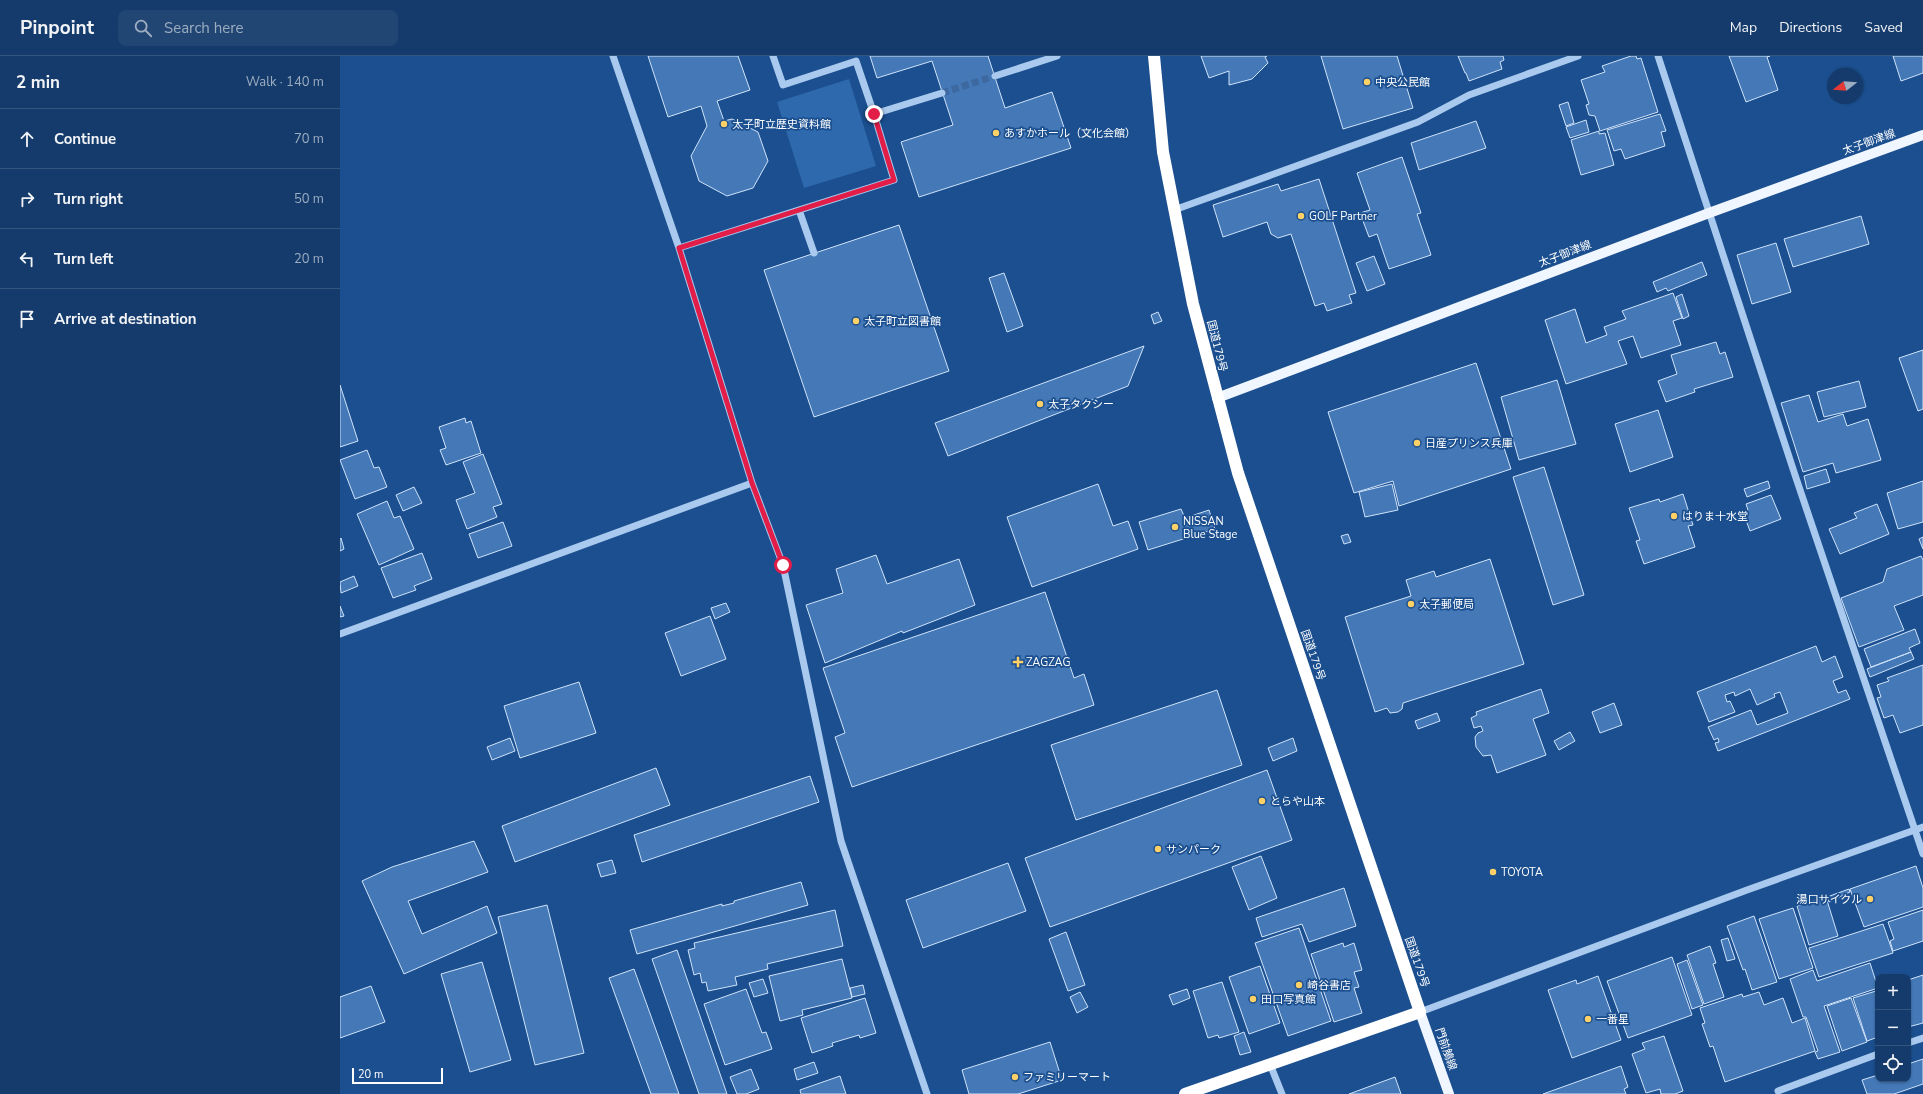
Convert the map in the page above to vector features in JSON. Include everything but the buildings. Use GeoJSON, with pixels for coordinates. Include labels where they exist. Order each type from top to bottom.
{"type":"FeatureCollection","features":[{"type":"Feature","properties":{"kind":"highway","name":"国道179号"},"geometry":{"type":"LineString","coordinates":[[1154,56],[1164,152],[1174,210],[1193,304],[1217,398],[1238,473],[1420,1012]]}},
{"type":"Feature","properties":{"kind":"highway"},"geometry":{"type":"LineString","coordinates":[[1185,1094],[1420,1012]]}},
{"type":"Feature","properties":{"kind":"main road","name":"太子御津線"},"geometry":{"type":"LineString","coordinates":[[1217,398],[1923,135]]}},
{"type":"Feature","properties":{"kind":"main road","name":"門前鵤線"},"geometry":{"type":"LineString","coordinates":[[1420,1012],[1449,1094]]}},
{"type":"Feature","properties":{"kind":"street"},"geometry":{"type":"LineString","coordinates":[[613,56],[679,248],[752,483],[783,565],[841,841],[927,1094]]}},
{"type":"Feature","properties":{"kind":"street"},"geometry":{"type":"LineString","coordinates":[[679,248],[894,180],[856,61],[783,85],[773,56]]}},
{"type":"Feature","properties":{"kind":"street"},"geometry":{"type":"LineString","coordinates":[[995,76],[1057,56]]}},
{"type":"Feature","properties":{"kind":"street"},"geometry":{"type":"LineString","coordinates":[[1174,210],[1418,122],[1469,95],[1578,56]]}},
{"type":"Feature","properties":{"kind":"street"},"geometry":{"type":"LineString","coordinates":[[1658,56],[1709,214],[1923,854]]}},
{"type":"Feature","properties":{"kind":"street"},"geometry":{"type":"LineString","coordinates":[[874,114],[942,92]]}},
{"type":"Feature","properties":{"kind":"street"},"geometry":{"type":"LineString","coordinates":[[799,210],[814,253]]}},
{"type":"Feature","properties":{"kind":"street"},"geometry":{"type":"LineString","coordinates":[[340,634],[752,483]]}},
{"type":"Feature","properties":{"kind":"street"},"geometry":{"type":"LineString","coordinates":[[1420,1012],[1747,890],[1923,827]]}},
{"type":"Feature","properties":{"kind":"street"},"geometry":{"type":"LineString","coordinates":[[1911,1042],[1923,1038]]}},
{"type":"Feature","properties":{"kind":"street"},"geometry":{"type":"LineString","coordinates":[[1778,1091],[1875,1055]]}},
{"type":"Feature","properties":{"kind":"street"},"geometry":{"type":"LineString","coordinates":[[1270,1064],[1282,1094]]}},
{"type":"Feature","properties":{"kind":"shaded area"},"geometry":{"type":"Polygon","coordinates":[[[849,79],[876,166],[804,188],[777,102],[849,79]]]}},
{"type":"Feature","properties":{"kind":"tunnel"},"geometry":{"type":"LineString","coordinates":[[942,93],[995,76]]}},
{"type":"Feature","properties":{"kind":"place","name":"中央公民館"},"geometry":{"type":"Point","coordinates":[1367,82]}},
{"type":"Feature","properties":{"kind":"place","name":"太子町立歴史資料館"},"geometry":{"type":"Point","coordinates":[724,124]}},
{"type":"Feature","properties":{"kind":"place","name":"あすかホール（文化会館）"},"geometry":{"type":"Point","coordinates":[996,133]}},
{"type":"Feature","properties":{"kind":"place","name":"GOLF Partner"},"geometry":{"type":"Point","coordinates":[1301,216]}},
{"type":"Feature","properties":{"kind":"place","name":"太子町立図書館"},"geometry":{"type":"Point","coordinates":[856,321]}},
{"type":"Feature","properties":{"kind":"place","name":"太子タクシー"},"geometry":{"type":"Point","coordinates":[1040,404]}},
{"type":"Feature","properties":{"kind":"place","name":"日産プリンス兵庫"},"geometry":{"type":"Point","coordinates":[1417,443]}},
{"type":"Feature","properties":{"kind":"place","name":"はりま十水堂"},"geometry":{"type":"Point","coordinates":[1674,516]}},
{"type":"Feature","properties":{"kind":"place","name":"NISSAN Blue Stage"},"geometry":{"type":"Point","coordinates":[1175,527]}},
{"type":"Feature","properties":{"kind":"place","name":"太子郵便局"},"geometry":{"type":"Point","coordinates":[1411,604]}},
{"type":"Feature","properties":{"kind":"place","name":"ZAGZAG"},"geometry":{"type":"Point","coordinates":[1018,662]}},
{"type":"Feature","properties":{"kind":"place","name":"とらや山本"},"geometry":{"type":"Point","coordinates":[1262,801]}},
{"type":"Feature","properties":{"kind":"place","name":"サンパーク"},"geometry":{"type":"Point","coordinates":[1158,849]}},
{"type":"Feature","properties":{"kind":"place","name":"TOYOTA"},"geometry":{"type":"Point","coordinates":[1493,872]}},
{"type":"Feature","properties":{"kind":"place","name":"湯口サイクル"},"geometry":{"type":"Point","coordinates":[1870,899]}},
{"type":"Feature","properties":{"kind":"place","name":"崎谷書店"},"geometry":{"type":"Point","coordinates":[1299,985]}},
{"type":"Feature","properties":{"kind":"place","name":"田口写真館"},"geometry":{"type":"Point","coordinates":[1253,999]}},
{"type":"Feature","properties":{"kind":"place","name":"一番星"},"geometry":{"type":"Point","coordinates":[1588,1019]}},
{"type":"Feature","properties":{"kind":"place","name":"ファミリーマート"},"geometry":{"type":"Point","coordinates":[1015,1077]}},
{"type":"Feature","properties":{"kind":"route"},"geometry":{"type":"LineString","coordinates":[[783,565],[752,483],[679,248],[894,180],[874,114]]}}]}
